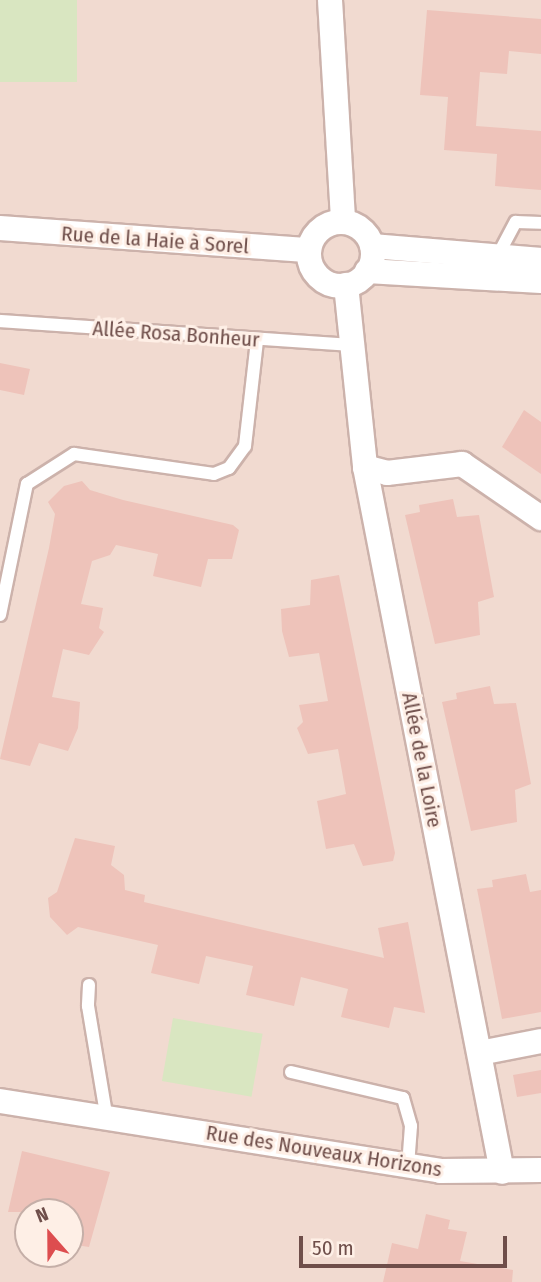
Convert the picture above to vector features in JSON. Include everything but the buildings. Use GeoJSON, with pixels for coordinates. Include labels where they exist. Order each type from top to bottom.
{"type":"FeatureCollection","features":[{"type":"Feature","properties":{"kind":"street"},"geometry":{"type":"LineString","coordinates":[[330,0],[343,222]]}},
{"type":"Feature","properties":{"kind":"street"},"geometry":{"type":"LineString","coordinates":[[368,271],[372,246],[360,228],[343,222],[322,228],[309,250],[322,279],[346,285],[368,271],[541,281]]}},
{"type":"Feature","properties":{"kind":"street","name":"Rue de la Haie à Sorel"},"geometry":{"type":"LineString","coordinates":[[0,228],[309,250]]}},
{"type":"Feature","properties":{"kind":"street"},"geometry":{"type":"LineString","coordinates":[[372,246],[541,260]]}},
{"type":"Feature","properties":{"kind":"street","name":"Allée de la Loire"},"geometry":{"type":"LineString","coordinates":[[346,285],[365,467],[502,1172]]}},
{"type":"Feature","properties":{"kind":"street"},"geometry":{"type":"LineString","coordinates":[[365,467],[387,473],[463,464],[541,518]]}},
{"type":"Feature","properties":{"kind":"street"},"geometry":{"type":"LineString","coordinates":[[480,1053],[541,1041]]}},
{"type":"Feature","properties":{"kind":"street","name":"Rue des Nouveaux Horizons"},"geometry":{"type":"LineString","coordinates":[[0,1101],[408,1166],[502,1172],[541,1170]]}},
{"type":"Feature","properties":{"kind":"lane"},"geometry":{"type":"LineString","coordinates":[[497,257],[516,222],[541,223]]}},
{"type":"Feature","properties":{"kind":"lane","name":"Allée Rosa Bonheur"},"geometry":{"type":"LineString","coordinates":[[0,321],[353,345]]}},
{"type":"Feature","properties":{"kind":"lane"},"geometry":{"type":"LineString","coordinates":[[0,615],[27,484],[74,454],[214,474],[229,468],[245,446],[257,340]]}},
{"type":"Feature","properties":{"kind":"lane"},"geometry":{"type":"LineString","coordinates":[[89,985],[107,1119]]}},
{"type":"Feature","properties":{"kind":"lane"},"geometry":{"type":"LineString","coordinates":[[291,1072],[403,1098],[411,1126],[408,1166]]}},
{"type":"Feature","properties":{"kind":"shaded area"},"geometry":{"type":"Polygon","coordinates":[[[0,0],[541,0],[541,1282],[0,1282],[0,0]]]}},
{"type":"Feature","properties":{"kind":"green space"},"geometry":{"type":"Polygon","coordinates":[[[0,0],[77,0],[77,82],[0,82],[0,0]]]}},
{"type":"Feature","properties":{"kind":"green space"},"geometry":{"type":"Polygon","coordinates":[[[173,1018],[263,1034],[252,1097],[162,1081],[173,1018]]]}}]}
